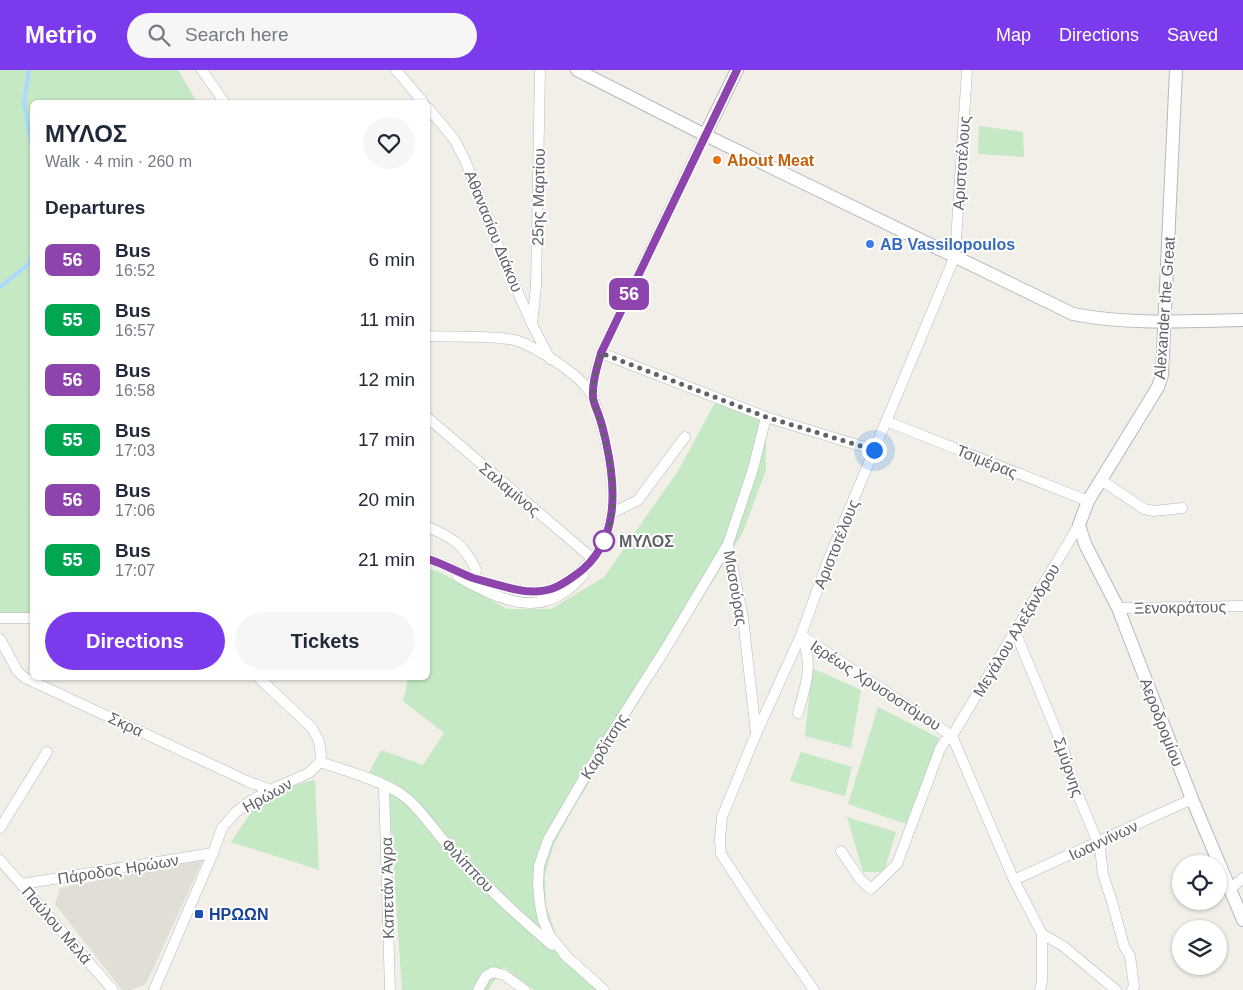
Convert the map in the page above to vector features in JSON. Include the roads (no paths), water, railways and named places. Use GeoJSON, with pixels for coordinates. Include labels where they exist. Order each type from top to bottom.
{"type":"FeatureCollection","features":[{"type":"Feature","properties":{"kind":"street"},"geometry":{"type":"LineString","coordinates":[[202,70],[223,100]]}},
{"type":"Feature","properties":{"kind":"street"},"geometry":{"type":"LineString","coordinates":[[396,70],[421,100]]}},
{"type":"Feature","properties":{"kind":"street","name":"25ης Μαρτίου"},"geometry":{"type":"LineString","coordinates":[[532,324],[536,286],[540,70]]}},
{"type":"Feature","properties":{"kind":"street"},"geometry":{"type":"LineString","coordinates":[[576,70],[1073,314],[1102,319],[1164,321],[1243,320]]}},
{"type":"Feature","properties":{"kind":"street"},"geometry":{"type":"LineString","coordinates":[[593,400],[593,381],[601,353],[737,70]]}},
{"type":"Feature","properties":{"kind":"street","name":"Αριστοτέλους"},"geometry":{"type":"LineString","coordinates":[[814,990],[721,854],[722,817],[800,635],[827,563],[955,256],[967,70]]}},
{"type":"Feature","properties":{"kind":"street","name":"Alexander the Great"},"geometry":{"type":"LineString","coordinates":[[1080,525],[1088,501],[1158,388],[1162,375],[1176,70]]}},
{"type":"Feature","properties":{"kind":"street","name":"Αθανασίου Διάκου"},"geometry":{"type":"LineString","coordinates":[[430,110],[454,139],[465,160],[503,259],[532,324],[551,359]]}},
{"type":"Feature","properties":{"kind":"street"},"geometry":{"type":"LineString","coordinates":[[430,336],[486,337],[516,340],[551,359],[587,388],[599,415],[609,459],[612,514],[606,538],[593,559],[566,582],[544,592],[472,581],[430,561]]}},
{"type":"Feature","properties":{"kind":"street"},"geometry":{"type":"LineString","coordinates":[[601,353],[766,417],[874,450]]}},
{"type":"Feature","properties":{"kind":"street","name":"Μασούρας"},"geometry":{"type":"LineString","coordinates":[[756,734],[743,618],[728,544],[753,470],[766,417]]}},
{"type":"Feature","properties":{"kind":"street","name":"Σαλαμίνος"},"geometry":{"type":"LineString","coordinates":[[430,420],[593,559]]}},
{"type":"Feature","properties":{"kind":"street","name":"Τσιμέρας"},"geometry":{"type":"LineString","coordinates":[[886,421],[1088,501]]}},
{"type":"Feature","properties":{"kind":"street"},"geometry":{"type":"LineString","coordinates":[[612,514],[638,500],[685,437]]}},
{"type":"Feature","properties":{"kind":"street"},"geometry":{"type":"LineString","coordinates":[[1101,480],[1144,509],[1154,511],[1182,508]]}},
{"type":"Feature","properties":{"kind":"street","name":"Αεροδρομίου"},"geometry":{"type":"LineString","coordinates":[[1080,525],[1085,544],[1118,608],[1192,799],[1243,920]]}},
{"type":"Feature","properties":{"kind":"street","name":"Μεγάλου Αλεξάνδρου"},"geometry":{"type":"LineString","coordinates":[[841,851],[860,879],[871,889],[897,864],[940,749],[945,741],[952,736],[1080,525]]}},
{"type":"Feature","properties":{"kind":"street"},"geometry":{"type":"LineString","coordinates":[[430,528],[463,546],[471,557],[476,570],[472,581]]}},
{"type":"Feature","properties":{"kind":"street","name":"Καρδίτσης"},"geometry":{"type":"LineString","coordinates":[[568,958],[550,936],[543,920],[540,906],[539,866],[548,840],[591,766],[666,648],[728,544]]}},
{"type":"Feature","properties":{"kind":"street","name":"Ξενοκράτους"},"geometry":{"type":"LineString","coordinates":[[1118,608],[1243,606]]}},
{"type":"Feature","properties":{"kind":"street"},"geometry":{"type":"LineString","coordinates":[[0,618],[30,618]]}},
{"type":"Feature","properties":{"kind":"street","name":"Σμύρνης"},"geometry":{"type":"LineString","coordinates":[[1015,631],[1064,750],[1068,771],[1098,842],[1103,874],[1114,905],[1124,946],[1130,956],[1134,986],[1132,990]]}},
{"type":"Feature","properties":{"kind":"street"},"geometry":{"type":"LineString","coordinates":[[798,713],[806,687],[808,660],[807,648],[800,635]]}},
{"type":"Feature","properties":{"kind":"street","name":"Ιερέως Χρυσοστόμου"},"geometry":{"type":"LineString","coordinates":[[800,635],[952,736]]}},
{"type":"Feature","properties":{"kind":"street","name":"Σκρα"},"geometry":{"type":"LineString","coordinates":[[0,638],[18,672],[25,678],[270,790]]}},
{"type":"Feature","properties":{"kind":"street"},"geometry":{"type":"LineString","coordinates":[[261,680],[312,728],[319,741],[322,754],[320,762]]}},
{"type":"Feature","properties":{"kind":"street"},"geometry":{"type":"LineString","coordinates":[[952,736],[1014,880],[1042,934],[1042,981],[1040,990]]}},
{"type":"Feature","properties":{"kind":"street"},"geometry":{"type":"LineString","coordinates":[[0,828],[47,752]]}},
{"type":"Feature","properties":{"kind":"street","name":"Φιλίππου"},"geometry":{"type":"LineString","coordinates":[[320,762],[399,792],[503,903],[604,990]]}},
{"type":"Feature","properties":{"kind":"street","name":"Ηρώων"},"geometry":{"type":"LineString","coordinates":[[154,990],[222,828],[244,806],[270,790],[309,773],[320,762]]}},
{"type":"Feature","properties":{"kind":"street","name":"Καπετάν Άγρα"},"geometry":{"type":"LineString","coordinates":[[384,786],[390,990]]}},
{"type":"Feature","properties":{"kind":"street","name":"Ιωαννίνων"},"geometry":{"type":"LineString","coordinates":[[1014,880],[1192,799]]}},
{"type":"Feature","properties":{"kind":"street","name":"Πάροδος Ηρώων"},"geometry":{"type":"LineString","coordinates":[[22,884],[213,853]]}},
{"type":"Feature","properties":{"kind":"street","name":"Παύλου Μελά"},"geometry":{"type":"LineString","coordinates":[[0,860],[112,990]]}},
{"type":"Feature","properties":{"kind":"street"},"geometry":{"type":"LineString","coordinates":[[1230,889],[1243,878]]}},
{"type":"Feature","properties":{"kind":"street"},"geometry":{"type":"LineString","coordinates":[[1042,934],[1063,946],[1116,990]]}},
{"type":"Feature","properties":{"kind":"street"},"geometry":{"type":"LineString","coordinates":[[478,990],[486,976],[494,972],[504,975],[525,990]]}},
{"type":"Feature","properties":{"kind":"waterway"},"geometry":{"type":"LineString","coordinates":[[29,70],[24,103],[30,137]]}},
{"type":"Feature","properties":{"kind":"waterway"},"geometry":{"type":"LineString","coordinates":[[0,287],[30,263]]}},
{"type":"Feature","properties":{"kind":"place","name":"About Meat"},"geometry":{"type":"Point","coordinates":[717,160]}},
{"type":"Feature","properties":{"kind":"place","name":"AB Vassilopoulos"},"geometry":{"type":"Point","coordinates":[870,244]}},
{"type":"Feature","properties":{"kind":"place","name":"ΜΥΛΟΣ"},"geometry":{"type":"Point","coordinates":[604,541]}},
{"type":"Feature","properties":{"kind":"place","name":"ΗΡΩΩΝ"},"geometry":{"type":"Point","coordinates":[199,914]}}]}
